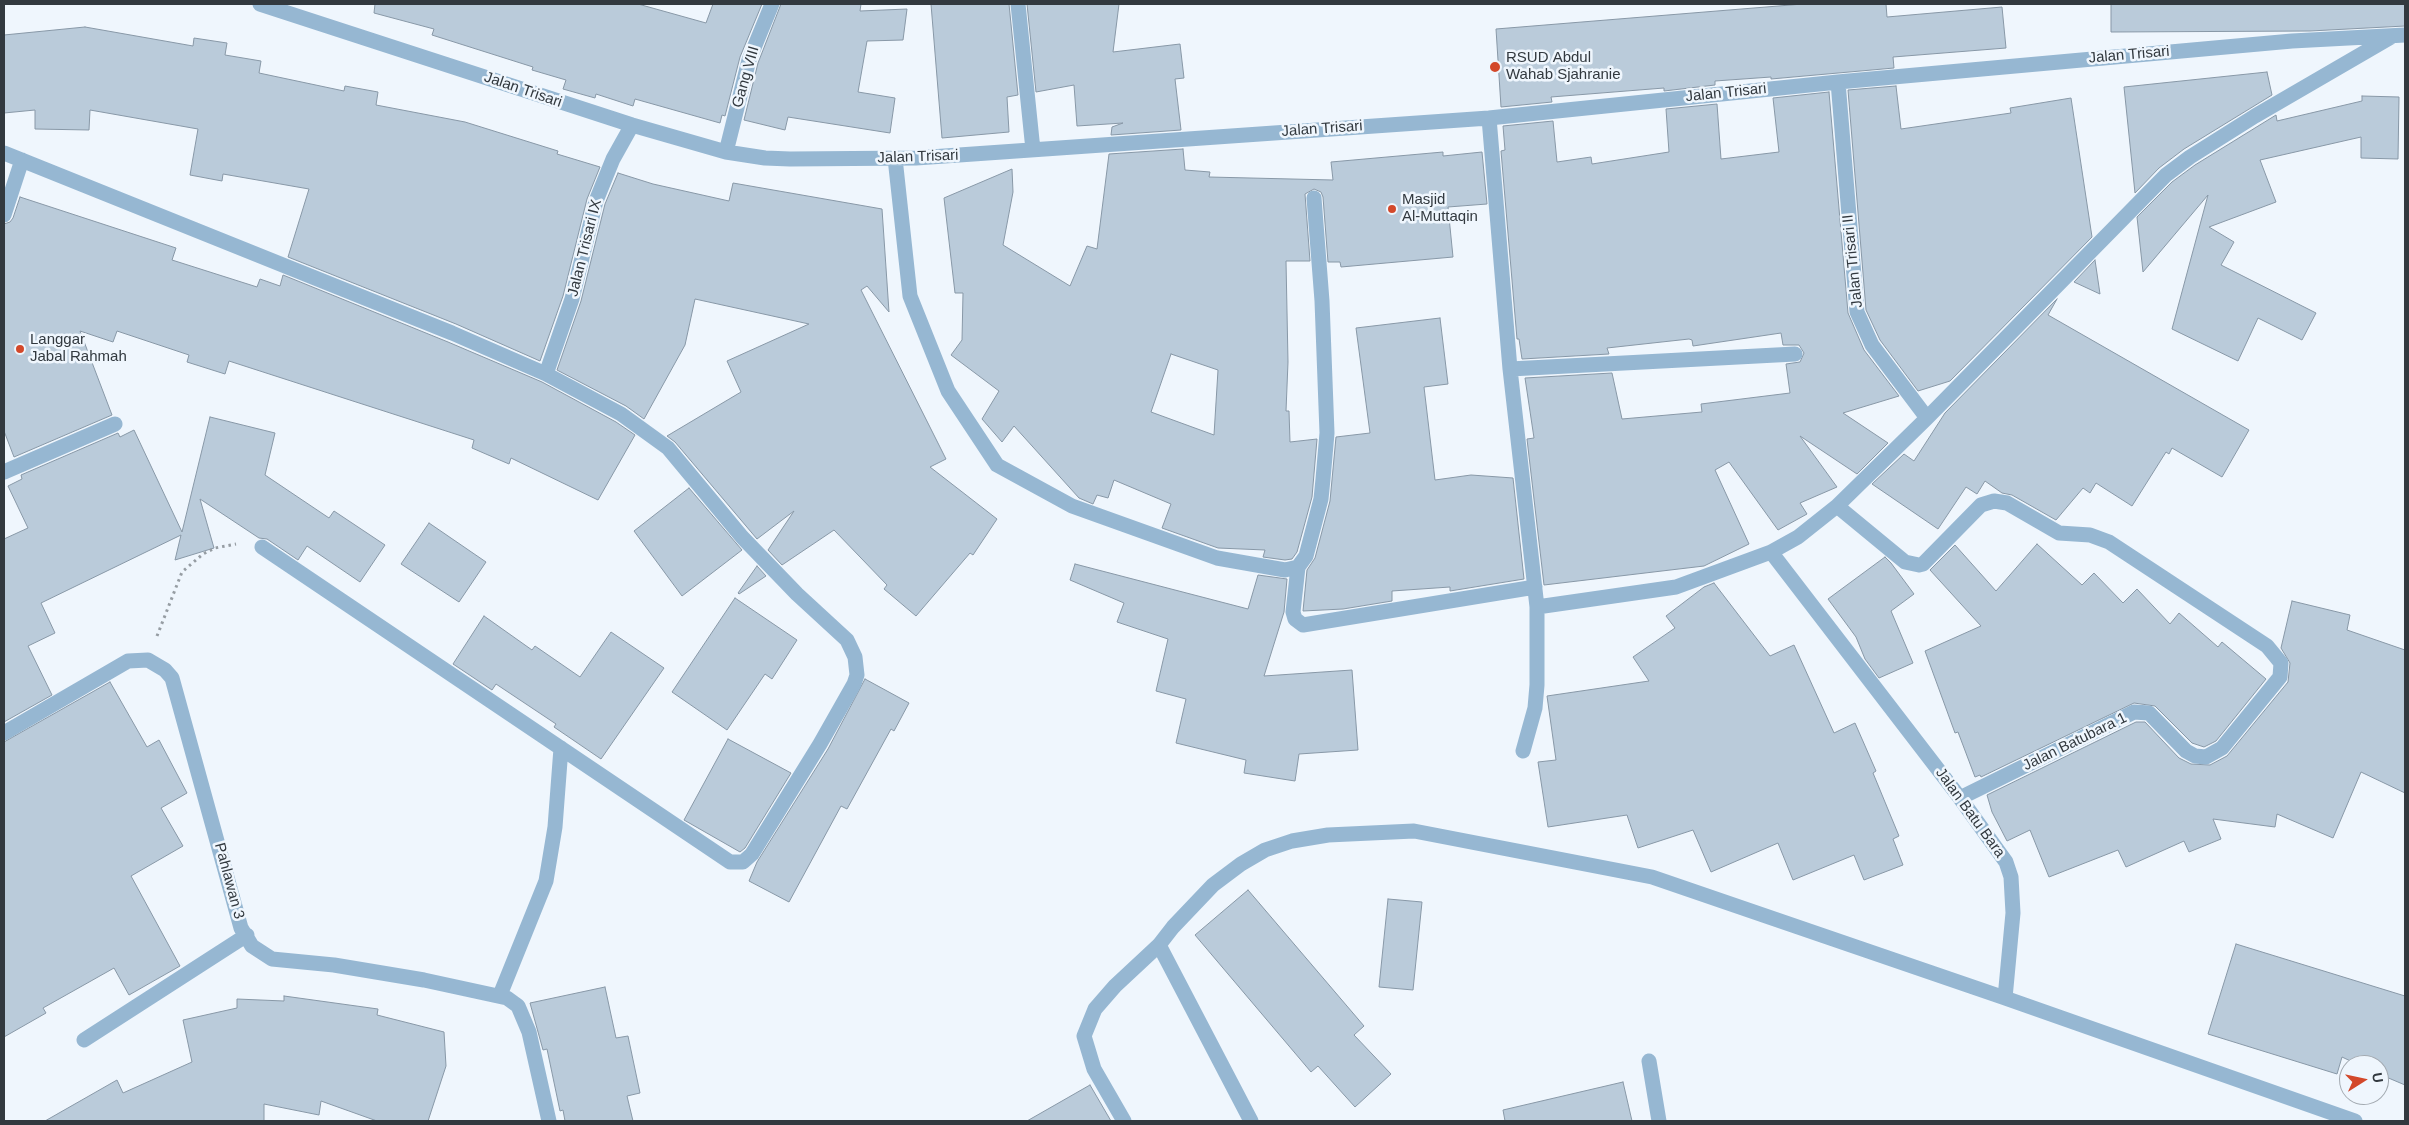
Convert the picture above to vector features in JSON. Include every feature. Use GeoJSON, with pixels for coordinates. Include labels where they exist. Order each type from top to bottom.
{"type":"FeatureCollection","features":[{"type":"Feature","properties":{"kind":"street","name":"Jalan Trisari"},"geometry":{"type":"LineString","coordinates":[[260,4],[308,10],[632,125],[726,152],[765,158],[790,159],[894,158],[1033,150],[1489,118],[1838,82],[2292,41],[2400,35]]}},
{"type":"Feature","properties":{"kind":"street","name":"Gang VIII"},"geometry":{"type":"LineString","coordinates":[[726,152],[749,60],[772,4]]}},
{"type":"Feature","properties":{"kind":"street"},"geometry":{"type":"LineString","coordinates":[[1018,4],[1033,150]]}},
{"type":"Feature","properties":{"kind":"street"},"geometry":{"type":"LineString","coordinates":[[1537,608],[1676,587],[1771,552],[1798,537],[1837,506],[1927,418],[2166,174],[2255,116],[2400,35]]}},
{"type":"Feature","properties":{"kind":"street","name":"Jalan Trisari II"},"geometry":{"type":"LineString","coordinates":[[1838,82],[1857,312],[1872,345],[1927,418]]}},
{"type":"Feature","properties":{"kind":"street"},"geometry":{"type":"LineString","coordinates":[[1489,118],[1510,369],[1537,608],[1538,685],[1535,708],[1523,751]]}},
{"type":"Feature","properties":{"kind":"street","name":"Jalan Trisari IX"},"geometry":{"type":"LineString","coordinates":[[546,374],[572,298],[596,201],[613,160],[632,125]]}},
{"type":"Feature","properties":{"kind":"street"},"geometry":{"type":"LineString","coordinates":[[4,153],[452,333],[546,374],[621,414],[668,448],[742,537],[797,594],[847,640],[854,652],[857,666],[854,684],[820,744],[752,854],[743,862],[730,862],[262,547]]}},
{"type":"Feature","properties":{"kind":"street"},"geometry":{"type":"LineString","coordinates":[[894,158],[910,296],[948,391],[997,465],[1072,506],[1202,553],[1284,570],[1298,567]]}},
{"type":"Feature","properties":{"kind":"street"},"geometry":{"type":"LineString","coordinates":[[4,215],[22,160]]}},
{"type":"Feature","properties":{"kind":"street"},"geometry":{"type":"LineString","coordinates":[[1314,198],[1322,301],[1327,433],[1321,499],[1306,556],[1298,567],[1292,612],[1295,619],[1303,625],[1535,587]]}},
{"type":"Feature","properties":{"kind":"street"},"geometry":{"type":"LineString","coordinates":[[1510,369],[1795,354]]}},
{"type":"Feature","properties":{"kind":"street"},"geometry":{"type":"LineString","coordinates":[[4,472],[115,424]]}},
{"type":"Feature","properties":{"kind":"street","name":"Jalan Batubara 1"},"geometry":{"type":"LineString","coordinates":[[1837,506],[1905,562],[1918,565],[1923,564],[1981,505],[1994,501],[2007,503],[2059,533],[2090,535],[2109,542],[2267,646],[2281,663],[2280,677],[2222,748],[2206,757],[2195,756],[2178,744],[2149,714],[2134,712],[1960,798]]}},
{"type":"Feature","properties":{"kind":"street","name":"Jalan Batu Bara"},"geometry":{"type":"LineString","coordinates":[[1771,552],[2000,851],[2011,876],[2014,914],[2005,998]]}},
{"type":"Feature","properties":{"kind":"street"},"geometry":{"type":"LineString","coordinates":[[4,733],[120,665],[134,660],[148,660]]}},
{"type":"Feature","properties":{"kind":"street","name":"Pahlawan 3"},"geometry":{"type":"LineString","coordinates":[[148,660],[165,670],[172,678],[241,928],[252,946],[272,959],[334,965],[500,995],[507,998],[518,1006],[524,1017],[548,1121]]}},
{"type":"Feature","properties":{"kind":"street"},"geometry":{"type":"LineString","coordinates":[[500,995],[546,881],[555,827],[561,748]]}},
{"type":"Feature","properties":{"kind":"street"},"geometry":{"type":"LineString","coordinates":[[1124,1121],[1094,1069],[1084,1036],[1095,1009],[1115,986],[1159,945],[1173,927],[1213,885],[1241,864],[1265,850],[1292,841],[1328,835],[1414,831],[1652,876],[2355,1121]]}},
{"type":"Feature","properties":{"kind":"street"},"geometry":{"type":"LineString","coordinates":[[84,1040],[247,935]]}},
{"type":"Feature","properties":{"kind":"street"},"geometry":{"type":"LineString","coordinates":[[1159,945],[1251,1121]]}},
{"type":"Feature","properties":{"kind":"street"},"geometry":{"type":"LineString","coordinates":[[1649,1060],[1658,1121]]}},
{"type":"Feature","properties":{"kind":"path"},"geometry":{"type":"LineString","coordinates":[[148,660],[182,572],[203,554],[221,546],[244,544],[262,547]]}},
{"type":"Feature","properties":{"kind":"building"},"geometry":{"type":"Polygon","coordinates":[[[375,4],[638,4],[706,23],[713,4],[762,4],[740,57],[725,116],[722,115],[720,123],[635,99],[633,106],[596,94],[595,98],[563,89],[566,80],[532,70],[533,67],[432,35],[434,29],[374,13],[375,4]]]}},
{"type":"Feature","properties":{"kind":"building"},"geometry":{"type":"Polygon","coordinates":[[[781,4],[861,4],[860,11],[907,9],[903,40],[867,41],[858,92],[895,98],[890,133],[788,117],[785,130],[744,120],[758,63],[781,4]]]}},
{"type":"Feature","properties":{"kind":"building"},"geometry":{"type":"Polygon","coordinates":[[[931,4],[1009,4],[1018,95],[1007,97],[1009,132],[942,138],[931,4]]]}},
{"type":"Feature","properties":{"kind":"building"},"geometry":{"type":"Polygon","coordinates":[[[1027,4],[1119,4],[1113,52],[1180,44],[1184,78],[1175,79],[1181,130],[1111,135],[1112,127],[1123,123],[1077,126],[1074,85],[1036,92],[1027,4]]]}},
{"type":"Feature","properties":{"kind":"building"},"geometry":{"type":"Polygon","coordinates":[[[1803,4],[1886,4],[1887,17],[2002,7],[2006,48],[1893,57],[1894,68],[1771,79],[1771,77],[1715,81],[1715,85],[1664,91],[1664,88],[1551,97],[1552,102],[1501,107],[1496,29],[1803,4]]]}},
{"type":"Feature","properties":{"kind":"building"},"geometry":{"type":"Polygon","coordinates":[[[2111,4],[2405,4],[2405,26],[2310,31],[2111,32],[2111,4]]]}},
{"type":"Feature","properties":{"kind":"building"},"geometry":{"type":"Polygon","coordinates":[[[85,27],[193,46],[194,38],[227,43],[225,55],[261,61],[259,73],[344,91],[345,86],[378,92],[376,105],[465,122],[558,151],[557,154],[600,167],[587,199],[563,296],[540,361],[456,324],[288,257],[309,189],[223,174],[222,181],[190,175],[198,129],[90,110],[89,130],[35,129],[35,110],[4,113],[4,35],[85,27]]]}},
{"type":"Feature","properties":{"kind":"building"},"geometry":{"type":"Polygon","coordinates":[[[2267,72],[2272,95],[2184,149],[2159,168],[2135,193],[2124,87],[2267,72]]]}},
{"type":"Feature","properties":{"kind":"building"},"geometry":{"type":"Polygon","coordinates":[[[1896,86],[1901,129],[2011,113],[2010,108],[2071,98],[2092,237],[1950,381],[1918,391],[1880,340],[1866,310],[1848,90],[1896,86]]]}},
{"type":"Feature","properties":{"kind":"building"},"geometry":{"type":"Polygon","coordinates":[[[1829,92],[1848,313],[1864,350],[1899,396],[1843,413],[1888,443],[1857,474],[1800,436],[1837,487],[1800,503],[1807,514],[1778,530],[1729,462],[1715,470],[1749,544],[1704,566],[1544,585],[1527,439],[1534,438],[1525,378],[1612,373],[1622,419],[1702,412],[1701,404],[1790,393],[1786,364],[1800,362],[1804,353],[1799,345],[1783,345],[1781,333],[1693,346],[1692,340],[1689,339],[1607,348],[1609,354],[1522,359],[1519,339],[1517,339],[1501,151],[1505,150],[1503,126],[1553,121],[1557,162],[1591,157],[1592,164],[1669,152],[1666,109],[1717,104],[1721,159],[1779,152],[1773,98],[1829,92]]]}},
{"type":"Feature","properties":{"kind":"building"},"geometry":{"type":"Polygon","coordinates":[[[2362,96],[2399,97],[2398,159],[2361,158],[2361,137],[2260,160],[2276,202],[2209,227],[2234,242],[2221,265],[2316,313],[2302,340],[2258,318],[2238,361],[2172,329],[2208,195],[2143,272],[2137,217],[2172,182],[2195,165],[2276,115],[2277,121],[2362,101],[2362,96]]]}},
{"type":"Feature","properties":{"kind":"building"},"geometry":{"type":"Polygon","coordinates":[[[1183,149],[1185,170],[1210,172],[1209,177],[1333,180],[1331,162],[1443,152],[1443,156],[1482,152],[1487,204],[1448,207],[1453,257],[1341,267],[1340,262],[1328,262],[1323,197],[1321,192],[1314,189],[1305,194],[1310,261],[1286,261],[1288,362],[1286,411],[1289,411],[1290,442],[1317,439],[1312,497],[1297,552],[1292,559],[1263,557],[1265,550],[1218,548],[1162,528],[1171,504],[1114,480],[1108,498],[1097,495],[1093,504],[1079,498],[1014,426],[1002,442],[982,419],[999,391],[951,355],[962,340],[963,293],[955,293],[944,198],[1012,169],[1013,192],[1003,245],[1070,286],[1087,246],[1097,249],[1109,154],[1183,149]],[[1171,354],[1151,412],[1214,435],[1218,370],[1171,354]]]}},
{"type":"Feature","properties":{"kind":"building"},"geometry":{"type":"Polygon","coordinates":[[[618,173],[653,184],[729,201],[733,183],[882,209],[889,312],[867,286],[861,290],[946,459],[930,467],[997,519],[973,555],[970,553],[916,616],[884,589],[887,585],[834,530],[782,565],[768,550],[794,511],[757,539],[675,442],[667,436],[741,392],[727,361],[809,324],[695,299],[685,345],[644,419],[626,406],[557,370],[581,301],[605,204],[618,173]]]}},
{"type":"Feature","properties":{"kind":"building"},"geometry":{"type":"Polygon","coordinates":[[[20,197],[176,248],[172,260],[257,287],[260,279],[280,286],[283,275],[542,382],[616,422],[635,435],[598,500],[511,458],[509,464],[472,448],[474,440],[229,361],[225,374],[187,362],[189,355],[117,331],[113,342],[80,331],[112,415],[14,457],[4,431],[4,224],[10,222],[13,218],[20,197]]]}},
{"type":"Feature","properties":{"kind":"building"},"geometry":{"type":"Polygon","coordinates":[[[2095,260],[2100,294],[2074,282],[2095,260]]]}},
{"type":"Feature","properties":{"kind":"building"},"geometry":{"type":"Polygon","coordinates":[[[2057,299],[2048,315],[2249,430],[2222,477],[2172,448],[2169,454],[2166,452],[2132,506],[2096,483],[2090,493],[2083,488],[2056,520],[2012,495],[2002,493],[1985,481],[1977,494],[1966,487],[1938,529],[1872,484],[1904,454],[1914,461],[1945,413],[2057,299]]]}},
{"type":"Feature","properties":{"kind":"building"},"geometry":{"type":"Polygon","coordinates":[[[1440,318],[1448,384],[1424,387],[1435,480],[1471,475],[1513,478],[1524,579],[1450,591],[1450,587],[1392,591],[1392,601],[1343,609],[1303,611],[1307,570],[1315,558],[1330,501],[1336,437],[1370,433],[1356,328],[1440,318]]]}},
{"type":"Feature","properties":{"kind":"building"},"geometry":{"type":"Polygon","coordinates":[[[210,417],[275,433],[265,475],[329,518],[334,511],[385,545],[360,582],[307,546],[298,560],[267,539],[259,538],[200,499],[214,548],[175,560],[181,535],[41,603],[55,633],[28,646],[52,695],[4,722],[4,539],[28,528],[8,486],[22,479],[21,475],[118,433],[120,437],[134,430],[182,532],[210,417]]]}},
{"type":"Feature","properties":{"kind":"building"},"geometry":{"type":"Polygon","coordinates":[[[689,488],[742,550],[682,596],[634,531],[689,488]]]}},
{"type":"Feature","properties":{"kind":"building"},"geometry":{"type":"Polygon","coordinates":[[[429,523],[486,562],[459,602],[401,564],[429,523]]]}},
{"type":"Feature","properties":{"kind":"building"},"geometry":{"type":"Polygon","coordinates":[[[2037,544],[2082,585],[2094,573],[2123,603],[2137,589],[2170,624],[2179,613],[2218,647],[2222,642],[2266,679],[2216,741],[2204,747],[2192,743],[2155,706],[2134,703],[1981,777],[1980,775],[1975,777],[1958,732],[1955,733],[1925,651],[1981,626],[1930,570],[1955,545],[1996,591],[2037,544]]]}},
{"type":"Feature","properties":{"kind":"building"},"geometry":{"type":"Polygon","coordinates":[[[1885,557],[1914,594],[1891,611],[1913,663],[1879,678],[1865,659],[1856,637],[1828,599],[1885,557]]]}},
{"type":"Feature","properties":{"kind":"building"},"geometry":{"type":"Polygon","coordinates":[[[1075,564],[1248,609],[1258,575],[1287,579],[1284,612],[1264,676],[1352,670],[1358,750],[1299,754],[1295,781],[1244,773],[1246,760],[1176,743],[1186,699],[1156,691],[1168,639],[1117,622],[1124,603],[1070,580],[1075,564]]]}},
{"type":"Feature","properties":{"kind":"building"},"geometry":{"type":"Polygon","coordinates":[[[757,566],[766,576],[739,594],[738,593],[757,566]]]}},
{"type":"Feature","properties":{"kind":"building"},"geometry":{"type":"Polygon","coordinates":[[[1714,583],[1770,656],[1794,645],[1834,733],[1855,723],[1876,771],[1873,773],[1899,836],[1893,839],[1903,865],[1864,880],[1854,855],[1793,880],[1778,843],[1711,872],[1693,830],[1638,848],[1627,815],[1548,827],[1538,762],[1556,760],[1547,696],[1649,681],[1633,657],[1675,628],[1666,616],[1704,587],[1714,583]]]}},
{"type":"Feature","properties":{"kind":"building"},"geometry":{"type":"Polygon","coordinates":[[[735,598],[797,640],[772,679],[765,674],[727,730],[672,692],[735,598]]]}},
{"type":"Feature","properties":{"kind":"building"},"geometry":{"type":"Polygon","coordinates":[[[2292,601],[2350,615],[2347,630],[2405,650],[2405,793],[2361,772],[2333,838],[2277,814],[2275,827],[2213,819],[2221,839],[2189,852],[2184,841],[2126,867],[2118,850],[2049,877],[2030,830],[2007,841],[1992,812],[1987,795],[2136,722],[2145,722],[2179,758],[2191,764],[2210,765],[2227,756],[2288,682],[2290,663],[2281,648],[2292,601]]]}},
{"type":"Feature","properties":{"kind":"building"},"geometry":{"type":"Polygon","coordinates":[[[484,616],[532,650],[535,646],[580,677],[611,632],[664,668],[601,759],[554,727],[556,724],[496,684],[492,690],[453,664],[484,616]]]}},
{"type":"Feature","properties":{"kind":"building"},"geometry":{"type":"Polygon","coordinates":[[[865,679],[909,703],[894,731],[891,729],[847,809],[841,806],[789,902],[749,881],[757,862],[828,749],[865,679]]]}},
{"type":"Feature","properties":{"kind":"building"},"geometry":{"type":"Polygon","coordinates":[[[110,682],[147,747],[159,740],[187,793],[161,808],[183,846],[131,876],[180,966],[129,995],[114,968],[43,1008],[46,1013],[4,1037],[4,742],[110,682]]]}},
{"type":"Feature","properties":{"kind":"building"},"geometry":{"type":"Polygon","coordinates":[[[728,739],[791,773],[745,848],[740,852],[684,820],[728,739]]]}},
{"type":"Feature","properties":{"kind":"building"},"geometry":{"type":"Polygon","coordinates":[[[1248,890],[1364,1026],[1354,1035],[1391,1074],[1355,1107],[1318,1066],[1311,1072],[1195,935],[1248,890]]]}},
{"type":"Feature","properties":{"kind":"building"},"geometry":{"type":"Polygon","coordinates":[[[1388,899],[1422,902],[1413,990],[1379,987],[1388,899]]]}},
{"type":"Feature","properties":{"kind":"building"},"geometry":{"type":"Polygon","coordinates":[[[2236,944],[2405,996],[2405,1085],[2389,1078],[2389,1055],[2339,1055],[2337,1074],[2208,1034],[2236,944]]]}},
{"type":"Feature","properties":{"kind":"building"},"geometry":{"type":"Polygon","coordinates":[[[605,987],[616,1038],[628,1036],[640,1093],[627,1096],[633,1121],[565,1121],[563,1110],[560,1111],[547,1049],[543,1050],[530,1003],[605,987]]]}},
{"type":"Feature","properties":{"kind":"building"},"geometry":{"type":"Polygon","coordinates":[[[284,996],[378,1009],[377,1015],[444,1032],[446,1066],[428,1121],[377,1121],[321,1101],[319,1115],[264,1104],[264,1121],[45,1121],[117,1080],[123,1093],[192,1062],[183,1020],[237,1008],[237,999],[284,1001],[284,996]]]}},
{"type":"Feature","properties":{"kind":"building"},"geometry":{"type":"Polygon","coordinates":[[[1623,1082],[1632,1121],[1505,1121],[1503,1110],[1623,1082]]]}},
{"type":"Feature","properties":{"kind":"building"},"geometry":{"type":"Polygon","coordinates":[[[1090,1085],[1111,1121],[1027,1121],[1090,1085]]]}},
{"type":"Feature","properties":{"kind":"place","name":"RSUD Abdul Wahab Sjahranie"},"geometry":{"type":"Point","coordinates":[1495,67]}},
{"type":"Feature","properties":{"kind":"place","name":"Masjid Al-Muttaqin"},"geometry":{"type":"Point","coordinates":[1392,209]}},
{"type":"Feature","properties":{"kind":"place","name":"Langgar Jabal Rahmah"},"geometry":{"type":"Point","coordinates":[20,349]}}]}
